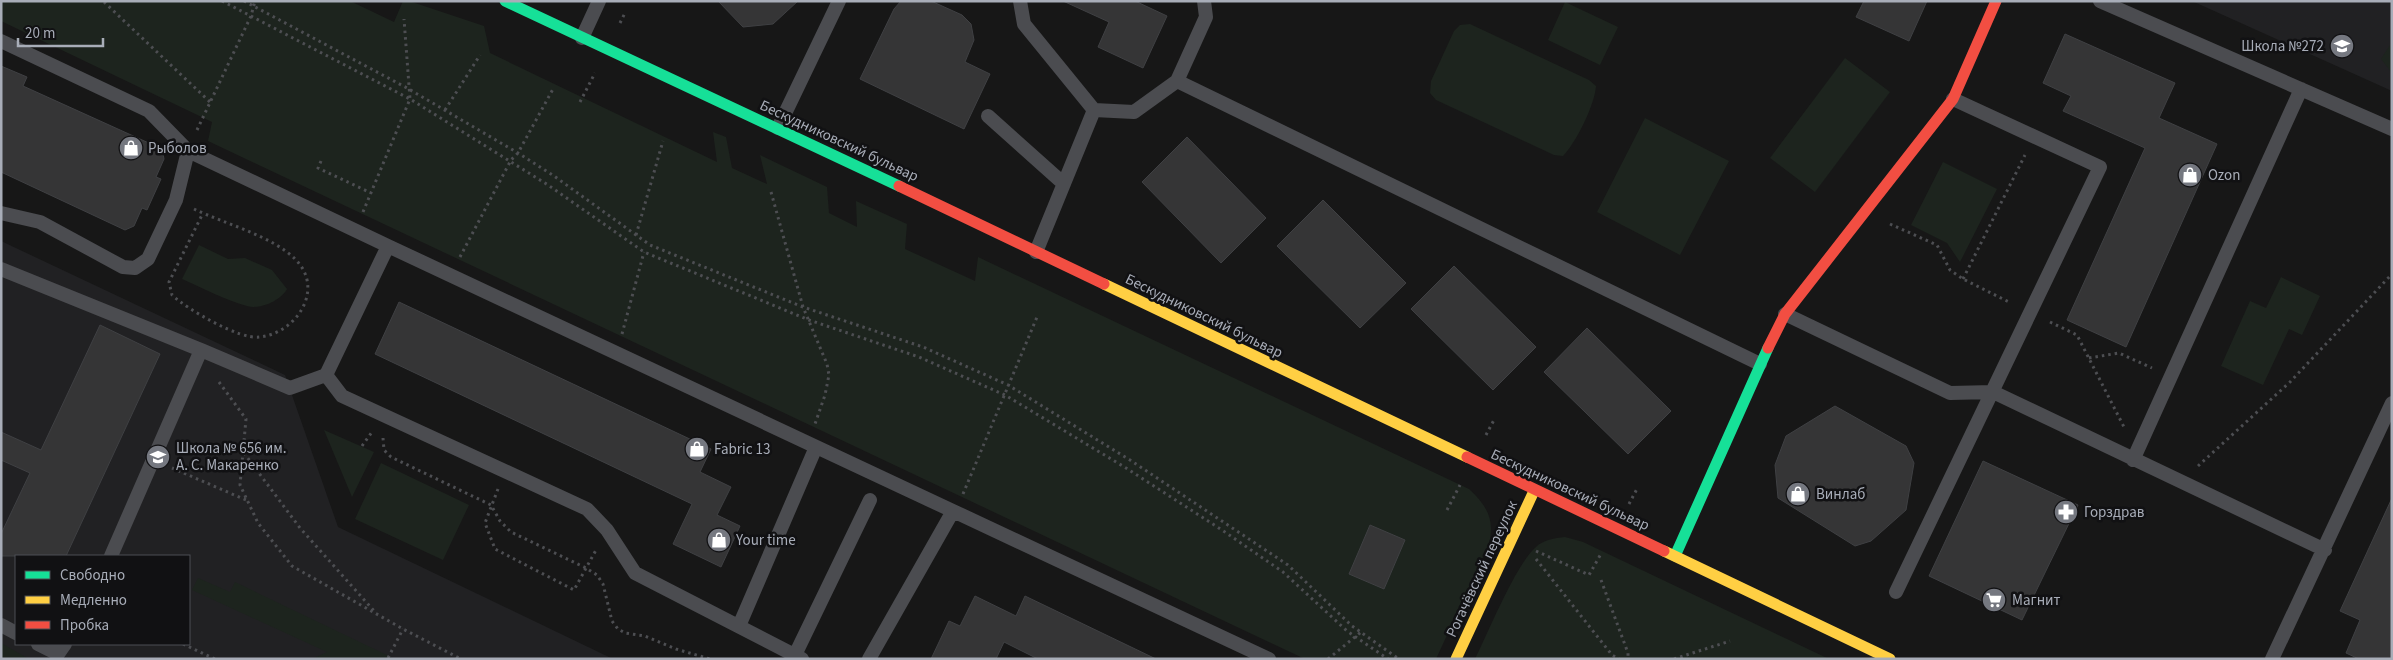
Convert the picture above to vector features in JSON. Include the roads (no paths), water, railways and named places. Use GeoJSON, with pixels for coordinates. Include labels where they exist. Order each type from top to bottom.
{"type":"FeatureCollection","features":[{"type":"Feature","properties":{"kind":"street","name":"Бескудниковский бульвар"},"geometry":{"type":"LineString","coordinates":[[505,1],[778,128],[1534,491],[1890,659]]}},
{"type":"Feature","properties":{"kind":"street"},"geometry":{"type":"LineString","coordinates":[[1675,556],[1760,364],[1785,314],[1952,99],[1996,1]]}},
{"type":"Feature","properties":{"kind":"street","name":"Рогачёвский переулок"},"geometry":{"type":"LineString","coordinates":[[1456,659],[1534,491]]}},
{"type":"Feature","properties":{"kind":"lane"},"geometry":{"type":"LineString","coordinates":[[582,38],[599,1]]}},
{"type":"Feature","properties":{"kind":"lane"},"geometry":{"type":"LineString","coordinates":[[778,128],[838,1]]}},
{"type":"Feature","properties":{"kind":"lane"},"geometry":{"type":"LineString","coordinates":[[1020,1],[1024,24],[1094,110],[1134,112],[1177,81],[1206,17],[1204,1]]}},
{"type":"Feature","properties":{"kind":"lane"},"geometry":{"type":"LineString","coordinates":[[2100,1],[2392,129]]}},
{"type":"Feature","properties":{"kind":"lane"},"geometry":{"type":"LineString","coordinates":[[1,41],[149,111],[188,150],[451,276],[1268,659]]}},
{"type":"Feature","properties":{"kind":"lane"},"geometry":{"type":"LineString","coordinates":[[1177,81],[1760,364]]}},
{"type":"Feature","properties":{"kind":"lane"},"geometry":{"type":"LineString","coordinates":[[2133,460],[2301,89]]}},
{"type":"Feature","properties":{"kind":"lane"},"geometry":{"type":"LineString","coordinates":[[1896,592],[2100,167],[1952,99]]}},
{"type":"Feature","properties":{"kind":"lane"},"geometry":{"type":"LineString","coordinates":[[1036,252],[1094,110]]}},
{"type":"Feature","properties":{"kind":"lane"},"geometry":{"type":"LineString","coordinates":[[988,116],[1064,184]]}},
{"type":"Feature","properties":{"kind":"lane"},"geometry":{"type":"LineString","coordinates":[[1,213],[40,222],[123,267],[135,268],[148,259],[176,200],[188,150]]}},
{"type":"Feature","properties":{"kind":"lane"},"geometry":{"type":"LineString","coordinates":[[1,269],[290,388],[326,375],[388,246]]}},
{"type":"Feature","properties":{"kind":"lane"},"geometry":{"type":"LineString","coordinates":[[1785,314],[1950,393],[1992,392],[2324,550]]}},
{"type":"Feature","properties":{"kind":"lane"},"geometry":{"type":"LineString","coordinates":[[111,555],[200,352]]}},
{"type":"Feature","properties":{"kind":"lane"},"geometry":{"type":"LineString","coordinates":[[326,375],[342,396],[587,509],[607,530],[635,574],[799,657],[870,500]]}},
{"type":"Feature","properties":{"kind":"lane"},"geometry":{"type":"LineString","coordinates":[[2272,659],[2392,403]]}},
{"type":"Feature","properties":{"kind":"lane"},"geometry":{"type":"LineString","coordinates":[[739,626],[812,445]]}},
{"type":"Feature","properties":{"kind":"lane"},"geometry":{"type":"LineString","coordinates":[[869,659],[954,511]]}},
{"type":"Feature","properties":{"kind":"lane"},"geometry":{"type":"LineString","coordinates":[[1,625],[15,632]]}},
{"type":"Feature","properties":{"kind":"lane"},"geometry":{"type":"LineString","coordinates":[[40,645],[58,654],[64,645]]}},
{"type":"Feature","properties":{"kind":"place","name":"Школа №272"},"geometry":{"type":"Point","coordinates":[2342,46]}},
{"type":"Feature","properties":{"kind":"place","name":"Рыболов"},"geometry":{"type":"Point","coordinates":[131,148]}},
{"type":"Feature","properties":{"kind":"place","name":"Ozon"},"geometry":{"type":"Point","coordinates":[2190,175]}},
{"type":"Feature","properties":{"kind":"place","name":"Fabric 13"},"geometry":{"type":"Point","coordinates":[697,449]}},
{"type":"Feature","properties":{"kind":"place","name":"Школа № 656 им. А. С. Макаренко"},"geometry":{"type":"Point","coordinates":[158,457]}},
{"type":"Feature","properties":{"kind":"place","name":"Винлаб"},"geometry":{"type":"Point","coordinates":[1798,494]}},
{"type":"Feature","properties":{"kind":"place","name":"Горздрав"},"geometry":{"type":"Point","coordinates":[2066,512]}},
{"type":"Feature","properties":{"kind":"place","name":"Your time"},"geometry":{"type":"Point","coordinates":[719,540]}},
{"type":"Feature","properties":{"kind":"place","name":"Магнит"},"geometry":{"type":"Point","coordinates":[1994,600]}}]}
